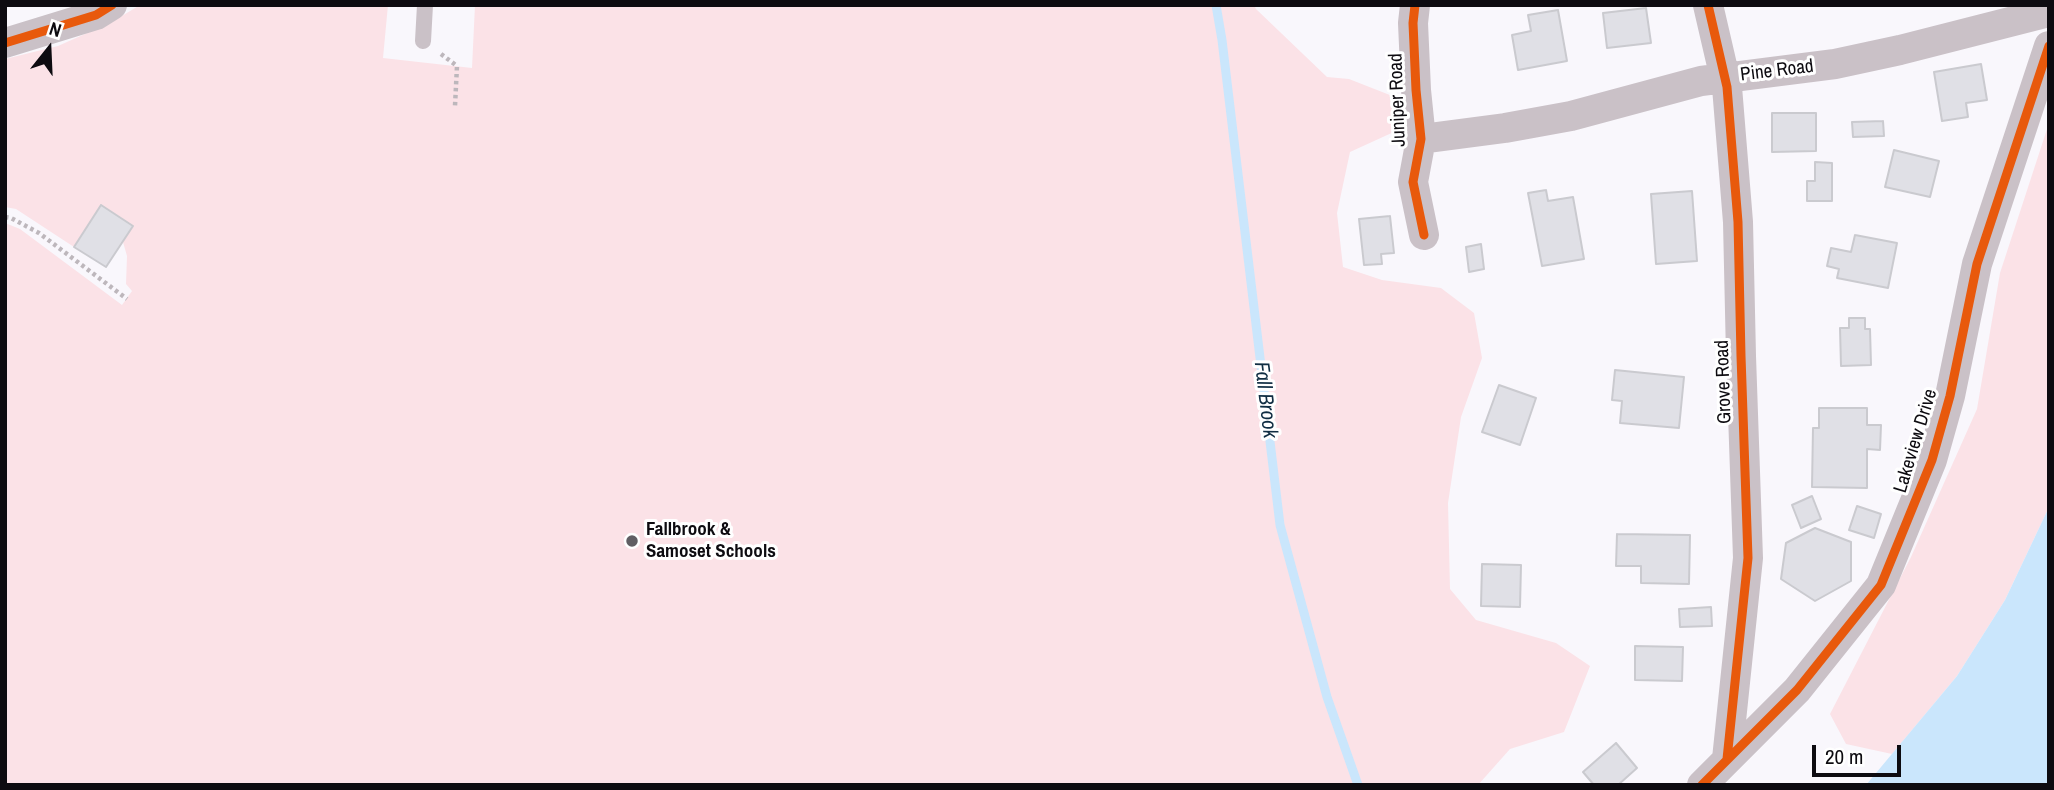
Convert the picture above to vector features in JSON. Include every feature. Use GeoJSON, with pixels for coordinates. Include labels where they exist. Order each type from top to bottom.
{"type":"FeatureCollection","features":[{"type":"Feature","properties":{"kind":"street"},"geometry":{"type":"LineString","coordinates":[[5,43],[96,15],[112,5]]}},
{"type":"Feature","properties":{"kind":"street","name":"Juniper Road"},"geometry":{"type":"LineString","coordinates":[[1415,5],[1413,23],[1421,139],[1413,182],[1424,235]]}},
{"type":"Feature","properties":{"kind":"street","name":"Grove Road"},"geometry":{"type":"LineString","coordinates":[[1708,5],[1724,78],[1738,222],[1748,558],[1727,759]]}},
{"type":"Feature","properties":{"kind":"street","name":"Pine Road"},"geometry":{"type":"LineString","coordinates":[[1421,139],[1571,116],[1701,81],[1835,64],[2049,12]]}},
{"type":"Feature","properties":{"kind":"street","name":"Lakeview Drive"},"geometry":{"type":"LineString","coordinates":[[1702,785],[1797,690],[1881,585],[1932,460],[1950,396],[1977,264],[2049,46]]}},
{"type":"Feature","properties":{"kind":"lane"},"geometry":{"type":"LineString","coordinates":[[423,41],[425,5]]}},
{"type":"Feature","properties":{"kind":"path"},"geometry":{"type":"LineString","coordinates":[[423,41],[457,66],[455,106]]}},
{"type":"Feature","properties":{"kind":"path"},"geometry":{"type":"LineString","coordinates":[[5,217],[39,233],[127,299]]}},
{"type":"Feature","properties":{"kind":"shaded area","name":"Fallbrook & Samoset Schools"},"geometry":{"type":"Polygon","coordinates":[[[140,5],[388,5],[383,58],[472,68],[475,5],[1254,5],[1327,77],[1349,79],[1400,99],[1396,131],[1350,152],[1337,213],[1343,267],[1382,280],[1441,288],[1474,313],[1482,358],[1461,417],[1448,503],[1450,589],[1476,620],[1556,643],[1590,666],[1564,732],[1510,749],[1478,785],[5,785],[5,223],[20,229],[122,305],[132,291],[126,284],[127,256],[123,242],[133,226],[101,205],[74,247],[16,209],[5,207],[5,59],[58,46],[112,22],[140,5]]]}},
{"type":"Feature","properties":{"kind":"shaded area"},"geometry":{"type":"Polygon","coordinates":[[[2049,123],[2049,507],[2005,600],[1957,676],[1892,754],[1846,744],[1830,714],[1911,557],[1977,409],[2000,273],[2049,123]]]}},
{"type":"Feature","properties":{"kind":"water"},"geometry":{"type":"Polygon","coordinates":[[[2049,507],[2049,785],[1866,785],[1957,676],[2005,600],[2049,507]]]}},
{"type":"Feature","properties":{"kind":"building"},"geometry":{"type":"Polygon","coordinates":[[[1646,8],[1651,43],[1607,48],[1603,13],[1646,8]]]}},
{"type":"Feature","properties":{"kind":"building"},"geometry":{"type":"Polygon","coordinates":[[[1558,10],[1567,61],[1518,70],[1512,35],[1531,31],[1528,15],[1558,10]]]}},
{"type":"Feature","properties":{"kind":"building"},"geometry":{"type":"Polygon","coordinates":[[[1981,64],[1987,100],[1966,103],[1968,117],[1942,121],[1934,72],[1981,64]]]}},
{"type":"Feature","properties":{"kind":"building"},"geometry":{"type":"Polygon","coordinates":[[[1772,113],[1816,113],[1816,151],[1772,152],[1772,113]]]}},
{"type":"Feature","properties":{"kind":"building"},"geometry":{"type":"Polygon","coordinates":[[[1883,121],[1884,136],[1853,137],[1852,122],[1883,121]]]}},
{"type":"Feature","properties":{"kind":"building"},"geometry":{"type":"Polygon","coordinates":[[[1894,150],[1939,161],[1930,197],[1885,187],[1894,150]]]}},
{"type":"Feature","properties":{"kind":"building"},"geometry":{"type":"Polygon","coordinates":[[[1815,162],[1832,163],[1832,201],[1807,201],[1807,181],[1815,181],[1815,162]]]}},
{"type":"Feature","properties":{"kind":"building"},"geometry":{"type":"Polygon","coordinates":[[[1546,190],[1548,201],[1573,197],[1584,259],[1542,266],[1528,193],[1546,190]]]}},
{"type":"Feature","properties":{"kind":"building"},"geometry":{"type":"Polygon","coordinates":[[[1692,191],[1697,261],[1656,264],[1651,194],[1692,191]]]}},
{"type":"Feature","properties":{"kind":"building"},"geometry":{"type":"Polygon","coordinates":[[[101,205],[133,226],[106,267],[74,247],[101,205]]]}},
{"type":"Feature","properties":{"kind":"building"},"geometry":{"type":"Polygon","coordinates":[[[1390,216],[1394,253],[1381,254],[1382,264],[1364,265],[1359,219],[1390,216]]]}},
{"type":"Feature","properties":{"kind":"building"},"geometry":{"type":"Polygon","coordinates":[[[1855,235],[1897,243],[1888,288],[1837,278],[1839,269],[1827,266],[1831,248],[1851,252],[1855,235]]]}},
{"type":"Feature","properties":{"kind":"building"},"geometry":{"type":"Polygon","coordinates":[[[1481,244],[1484,269],[1469,272],[1466,247],[1481,244]]]}},
{"type":"Feature","properties":{"kind":"building"},"geometry":{"type":"Polygon","coordinates":[[[1849,318],[1865,318],[1865,329],[1870,329],[1871,365],[1841,366],[1840,328],[1849,328],[1849,318]]]}},
{"type":"Feature","properties":{"kind":"building"},"geometry":{"type":"Polygon","coordinates":[[[1615,370],[1684,377],[1679,428],[1620,423],[1622,401],[1612,400],[1615,370]]]}},
{"type":"Feature","properties":{"kind":"building"},"geometry":{"type":"Polygon","coordinates":[[[1499,385],[1536,398],[1520,445],[1482,432],[1499,385]]]}},
{"type":"Feature","properties":{"kind":"building"},"geometry":{"type":"Polygon","coordinates":[[[1819,408],[1867,408],[1867,425],[1881,425],[1880,450],[1867,449],[1867,488],[1812,487],[1813,428],[1819,428],[1819,408]]]}},
{"type":"Feature","properties":{"kind":"building"},"geometry":{"type":"Polygon","coordinates":[[[1812,496],[1821,519],[1801,528],[1792,505],[1812,496]]]}},
{"type":"Feature","properties":{"kind":"building"},"geometry":{"type":"Polygon","coordinates":[[[1857,506],[1881,514],[1874,538],[1849,530],[1857,506]]]}},
{"type":"Feature","properties":{"kind":"building"},"geometry":{"type":"Polygon","coordinates":[[[1815,528],[1851,542],[1851,581],[1815,601],[1781,579],[1786,543],[1815,528]]]}},
{"type":"Feature","properties":{"kind":"building"},"geometry":{"type":"Polygon","coordinates":[[[1617,534],[1690,535],[1689,584],[1641,583],[1641,566],[1616,566],[1617,534]]]}},
{"type":"Feature","properties":{"kind":"building"},"geometry":{"type":"Polygon","coordinates":[[[1482,564],[1521,565],[1520,607],[1481,606],[1482,564]]]}},
{"type":"Feature","properties":{"kind":"building"},"geometry":{"type":"Polygon","coordinates":[[[1711,607],[1712,626],[1680,627],[1679,609],[1711,607]]]}},
{"type":"Feature","properties":{"kind":"building"},"geometry":{"type":"Polygon","coordinates":[[[1635,646],[1683,647],[1682,681],[1635,680],[1635,646]]]}},
{"type":"Feature","properties":{"kind":"building"},"geometry":{"type":"Polygon","coordinates":[[[1616,743],[1637,768],[1618,785],[1594,785],[1583,772],[1616,743]]]}},
{"type":"Feature","properties":{"kind":"waterway","name":"Fall Brook"},"geometry":{"type":"LineString","coordinates":[[1216,5],[1280,525],[1327,697],[1358,785]]}},
{"type":"Feature","properties":{"kind":"cycle path"},"geometry":{"type":"LineString","coordinates":[[5,43],[96,15],[112,5]]}},
{"type":"Feature","properties":{"kind":"cycle path"},"geometry":{"type":"LineString","coordinates":[[1415,5],[1413,23],[1421,139],[1413,182],[1424,235]]}},
{"type":"Feature","properties":{"kind":"cycle path"},"geometry":{"type":"LineString","coordinates":[[1708,5],[1727,87],[1738,222],[1748,558],[1727,759]]}},
{"type":"Feature","properties":{"kind":"cycle path"},"geometry":{"type":"LineString","coordinates":[[1702,785],[1797,690],[1881,585],[1932,460],[1950,396],[1977,264],[2049,46]]}},
{"type":"Feature","properties":{"kind":"place","name":"Fallbrook & Samoset Schools"},"geometry":{"type":"Point","coordinates":[632,541]}}]}
